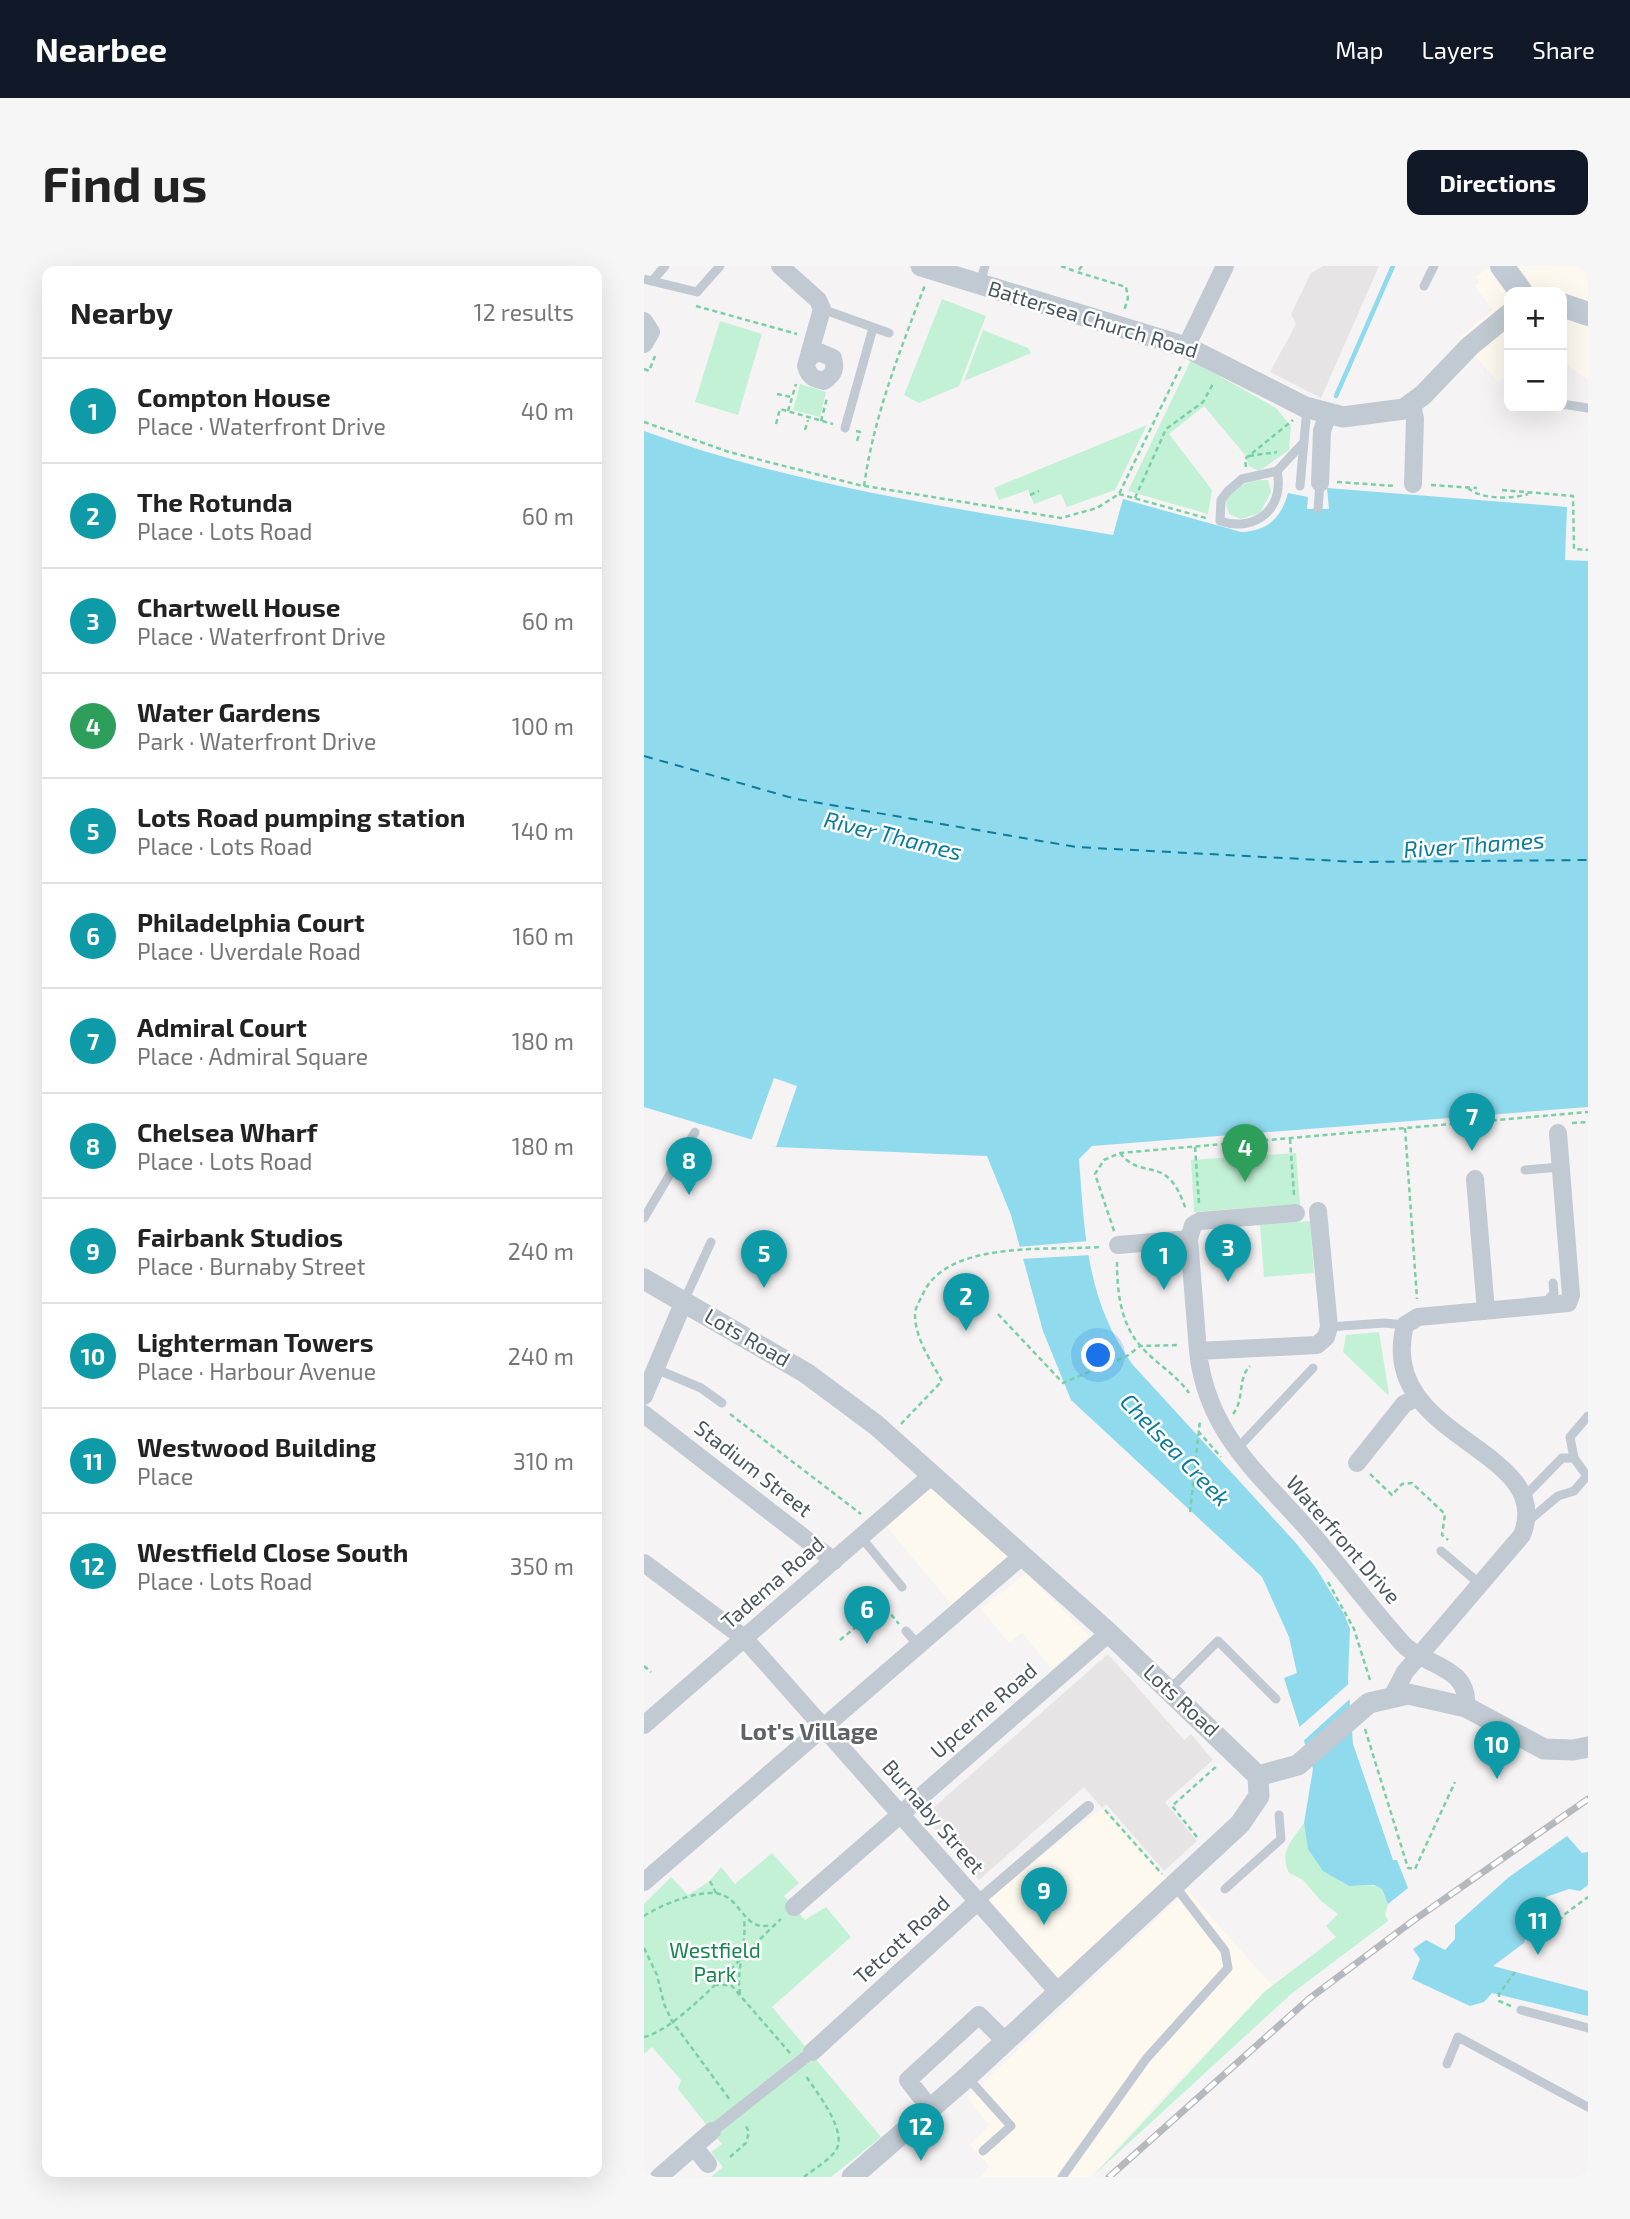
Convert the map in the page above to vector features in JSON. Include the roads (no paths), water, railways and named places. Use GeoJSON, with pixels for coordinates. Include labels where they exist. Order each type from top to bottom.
{"type":"FeatureCollection","features":[{"type":"Feature","properties":{"kind":"main road"},"geometry":{"type":"LineString","coordinates":[[1502,266],[1517,287]]}},
{"type":"Feature","properties":{"kind":"main road"},"geometry":{"type":"LineString","coordinates":[[1567,307],[1588,314]]}},
{"type":"Feature","properties":{"kind":"street"},"geometry":{"type":"LineString","coordinates":[[780,266],[818,300],[822,309],[810,357]]}},
{"type":"Feature","properties":{"kind":"street"},"geometry":{"type":"LineString","coordinates":[[1190,348],[1225,266]]}},
{"type":"Feature","properties":{"kind":"street","name":"Battersea Church Road"},"geometry":{"type":"LineString","coordinates":[[925,268],[982,275],[1098,322],[1190,348],[1224,363],[1306,408],[1328,414],[1362,416],[1404,409],[1470,346],[1504,318]]}},
{"type":"Feature","properties":{"kind":"street"},"geometry":{"type":"LineString","coordinates":[[644,321],[651,332],[644,344]]}},
{"type":"Feature","properties":{"kind":"street"},"geometry":{"type":"LineString","coordinates":[[1412,404],[1415,419],[1413,484]]}},
{"type":"Feature","properties":{"kind":"street"},"geometry":{"type":"LineString","coordinates":[[1326,482],[1322,431],[1328,414]]}},
{"type":"Feature","properties":{"kind":"street"},"geometry":{"type":"LineString","coordinates":[[1393,1695],[1396,1684],[1522,1535],[1526,1523],[1523,1498],[1516,1481],[1500,1465],[1430,1414],[1416,1398],[1406,1369],[1403,1345],[1412,1321],[1533,1307],[1545,1303],[1568,1303],[1571,1295],[1558,1133]]}},
{"type":"Feature","properties":{"kind":"street"},"geometry":{"type":"LineString","coordinates":[[1475,1179],[1486,1311]]}},
{"type":"Feature","properties":{"kind":"street"},"geometry":{"type":"LineString","coordinates":[[1198,1349],[1317,1345],[1326,1338],[1329,1327],[1318,1211]]}},
{"type":"Feature","properties":{"kind":"street"},"geometry":{"type":"LineString","coordinates":[[1118,1245],[1194,1228],[1296,1213]]}},
{"type":"Feature","properties":{"kind":"street","name":"Waterfront Drive"},"geometry":{"type":"LineString","coordinates":[[1194,1228],[1200,1369],[1220,1425],[1236,1451],[1418,1657]]}},
{"type":"Feature","properties":{"kind":"street","name":"Lots Road"},"geometry":{"type":"LineString","coordinates":[[644,1279],[806,1373],[876,1425],[1109,1633],[1234,1750],[1258,1776]]}},
{"type":"Feature","properties":{"kind":"street"},"geometry":{"type":"LineString","coordinates":[[644,1396],[684,1301]]}},
{"type":"Feature","properties":{"kind":"street"},"geometry":{"type":"LineString","coordinates":[[1357,1463],[1404,1404],[1416,1398]]}},
{"type":"Feature","properties":{"kind":"street","name":"Stadium Street"},"geometry":{"type":"LineString","coordinates":[[644,1414],[834,1561]]}},
{"type":"Feature","properties":{"kind":"street","name":"Tadema Road"},"geometry":{"type":"LineString","coordinates":[[644,1725],[930,1476]]}},
{"type":"Feature","properties":{"kind":"street"},"geometry":{"type":"LineString","coordinates":[[644,1882],[920,1647],[1022,1556]]}},
{"type":"Feature","properties":{"kind":"street","name":"Burnaby Street"},"geometry":{"type":"LineString","coordinates":[[644,1563],[744,1638],[1059,1993]]}},
{"type":"Feature","properties":{"kind":"street","name":"Upcerne Road"},"geometry":{"type":"LineString","coordinates":[[794,1907],[1109,1633]]}},
{"type":"Feature","properties":{"kind":"street"},"geometry":{"type":"LineString","coordinates":[[1418,1657],[1438,1662],[1462,1683],[1467,1696],[1466,1707]]}},
{"type":"Feature","properties":{"kind":"street"},"geometry":{"type":"LineString","coordinates":[[854,2176],[967,2077],[1209,1854],[1253,1808],[1259,1796],[1258,1776],[1287,1769],[1303,1761],[1358,1710],[1393,1695],[1424,1695],[1466,1707],[1544,1749],[1588,1747]]}},
{"type":"Feature","properties":{"kind":"street","name":"Tetcott Road"},"geometry":{"type":"LineString","coordinates":[[805,2058],[977,1902],[1088,1807]]}},
{"type":"Feature","properties":{"kind":"street"},"geometry":{"type":"LineString","coordinates":[[931,2109],[908,2080],[979,2015],[1005,2041]]}},
{"type":"Feature","properties":{"kind":"street"},"geometry":{"type":"LineString","coordinates":[[659,2177],[805,2058]]}},
{"type":"Feature","properties":{"kind":"street"},"geometry":{"type":"LineString","coordinates":[[694,2147],[708,2164]]}},
{"type":"Feature","properties":{"kind":"lane"},"geometry":{"type":"LineString","coordinates":[[649,280],[666,266]]}},
{"type":"Feature","properties":{"kind":"lane"},"geometry":{"type":"LineString","coordinates":[[649,280],[697,292],[720,266]]}},
{"type":"Feature","properties":{"kind":"lane"},"geometry":{"type":"LineString","coordinates":[[1424,286],[1434,266]]}},
{"type":"Feature","properties":{"kind":"lane"},"geometry":{"type":"LineString","coordinates":[[822,309],[889,333]]}},
{"type":"Feature","properties":{"kind":"lane"},"geometry":{"type":"LineString","coordinates":[[845,428],[873,328]]}},
{"type":"Feature","properties":{"kind":"lane"},"geometry":{"type":"LineString","coordinates":[[1567,405],[1588,408]]}},
{"type":"Feature","properties":{"kind":"lane"},"geometry":{"type":"LineString","coordinates":[[1300,486],[1306,408]]}},
{"type":"Feature","properties":{"kind":"lane"},"geometry":{"type":"LineString","coordinates":[[1277,471],[1273,505],[1263,519],[1254,522],[1220,521],[1221,500],[1228,491],[1242,479],[1277,471],[1304,442]]}},
{"type":"Feature","properties":{"kind":"lane"},"geometry":{"type":"LineString","coordinates":[[1318,509],[1326,482]]}},
{"type":"Feature","properties":{"kind":"lane"},"geometry":{"type":"LineString","coordinates":[[644,1218],[695,1132]]}},
{"type":"Feature","properties":{"kind":"lane"},"geometry":{"type":"LineString","coordinates":[[1525,1170],[1561,1167]]}},
{"type":"Feature","properties":{"kind":"lane"},"geometry":{"type":"LineString","coordinates":[[684,1301],[711,1242]]}},
{"type":"Feature","properties":{"kind":"lane"},"geometry":{"type":"LineString","coordinates":[[1545,1303],[1554,1293],[1553,1283]]}},
{"type":"Feature","properties":{"kind":"lane"},"geometry":{"type":"LineString","coordinates":[[1329,1327],[1412,1321]]}},
{"type":"Feature","properties":{"kind":"lane"},"geometry":{"type":"LineString","coordinates":[[1236,1451],[1313,1368]]}},
{"type":"Feature","properties":{"kind":"lane"},"geometry":{"type":"LineString","coordinates":[[656,1369],[701,1388],[722,1403]]}},
{"type":"Feature","properties":{"kind":"lane"},"geometry":{"type":"LineString","coordinates":[[1526,1523],[1558,1496],[1574,1491],[1587,1476],[1574,1458],[1570,1437],[1588,1416]]}},
{"type":"Feature","properties":{"kind":"lane"},"geometry":{"type":"LineString","coordinates":[[1523,1498],[1562,1458],[1574,1458]]}},
{"type":"Feature","properties":{"kind":"lane"},"geometry":{"type":"LineString","coordinates":[[861,1537],[902,1587]]}},
{"type":"Feature","properties":{"kind":"lane"},"geometry":{"type":"LineString","coordinates":[[1441,1550],[1480,1584]]}},
{"type":"Feature","properties":{"kind":"lane"},"geometry":{"type":"LineString","coordinates":[[906,1632],[920,1647]]}},
{"type":"Feature","properties":{"kind":"lane"},"geometry":{"type":"LineString","coordinates":[[1168,1690],[1218,1640],[1276,1699]]}},
{"type":"Feature","properties":{"kind":"lane"},"geometry":{"type":"LineString","coordinates":[[1225,1889],[1280,1839],[1279,1815]]}},
{"type":"Feature","properties":{"kind":"lane"},"geometry":{"type":"LineString","coordinates":[[1062,2177],[1146,2059],[1228,1968],[1225,1951],[1175,1886]]}},
{"type":"Feature","properties":{"kind":"lane"},"geometry":{"type":"LineString","coordinates":[[1521,2010],[1588,2028]]}},
{"type":"Feature","properties":{"kind":"lane"},"geometry":{"type":"LineString","coordinates":[[1447,2064],[1458,2038],[1588,2107]]}},
{"type":"Feature","properties":{"kind":"lane"},"geometry":{"type":"LineString","coordinates":[[967,2077],[1012,2126],[983,2151]]}},
{"type":"Feature","properties":{"kind":"water"},"geometry":{"type":"Polygon","coordinates":[[[644,431],[759,467],[817,481],[935,505],[1113,535],[1123,499],[1241,532],[1259,529],[1272,522],[1282,510],[1288,493],[1308,497],[1307,509],[1329,509],[1327,488],[1567,507],[1565,560],[1588,561],[1588,1107],[1092,1146],[1079,1159],[1086,1241],[1091,1266],[1097,1292],[1117,1341],[1133,1365],[1295,1542],[1316,1568],[1344,1614],[1350,1629],[1348,1679],[1353,1744],[1393,1860],[1397,1860],[1408,1888],[1388,1904],[1382,1889],[1374,1885],[1349,1886],[1323,1871],[1308,1849],[1304,1823],[1313,1769],[1284,1678],[1297,1673],[1289,1637],[1262,1577],[1071,1400],[1043,1331],[1011,1215],[987,1156],[776,1147],[644,1107],[644,431]]]}},
{"type":"Feature","properties":{"kind":"water"},"geometry":{"type":"Polygon","coordinates":[[[1567,1836],[1582,1853],[1588,1852],[1588,1885],[1580,1891],[1569,1889],[1546,1897],[1535,1908],[1524,1943],[1493,1966],[1588,1991],[1588,2016],[1492,1993],[1484,2002],[1470,2006],[1412,1979],[1420,1959],[1413,1949],[1426,1940],[1445,1950],[1455,1939],[1455,1925],[1509,1877],[1567,1836]]]}},
{"type":"Feature","properties":{"kind":"waterway"},"geometry":{"type":"LineString","coordinates":[[1336,396],[1393,266]]}},
{"type":"Feature","properties":{"kind":"railway"},"geometry":{"type":"LineString","coordinates":[[1109,2177],[1310,1998],[1414,1920],[1588,1799]]}},
{"type":"Feature","properties":{"kind":"place","name":"Admiral Court"},"geometry":{"type":"Point","coordinates":[1472,1151]}},
{"type":"Feature","properties":{"kind":"place","name":"Water Gardens"},"geometry":{"type":"Point","coordinates":[1245,1182]}},
{"type":"Feature","properties":{"kind":"place","name":"Chelsea Wharf"},"geometry":{"type":"Point","coordinates":[689,1195]}},
{"type":"Feature","properties":{"kind":"place","name":"Chartwell House"},"geometry":{"type":"Point","coordinates":[1228,1282]}},
{"type":"Feature","properties":{"kind":"place","name":"Lots Road pumping station"},"geometry":{"type":"Point","coordinates":[764,1288]}},
{"type":"Feature","properties":{"kind":"place","name":"Compton House"},"geometry":{"type":"Point","coordinates":[1164,1290]}},
{"type":"Feature","properties":{"kind":"place","name":"The Rotunda"},"geometry":{"type":"Point","coordinates":[966,1331]}},
{"type":"Feature","properties":{"kind":"place","name":"Philadelphia Court"},"geometry":{"type":"Point","coordinates":[867,1644]}},
{"type":"Feature","properties":{"kind":"place","name":"Lighterman Towers"},"geometry":{"type":"Point","coordinates":[1497,1779]}},
{"type":"Feature","properties":{"kind":"place","name":"Fairbank Studios"},"geometry":{"type":"Point","coordinates":[1044,1925]}},
{"type":"Feature","properties":{"kind":"place","name":"Westwood Building"},"geometry":{"type":"Point","coordinates":[1538,1955]}},
{"type":"Feature","properties":{"kind":"place","name":"Westfield Close South"},"geometry":{"type":"Point","coordinates":[921,2161]}},
{"type":"Feature","properties":{"kind":"district","name":"Lot's Village"},"geometry":{"type":"Point","coordinates":[809,1732]}},
{"type":"Feature","properties":{"kind":"water label","name":"River Thames"},"geometry":{"type":"Point","coordinates":[893,836]}},
{"type":"Feature","properties":{"kind":"water label","name":"River Thames"},"geometry":{"type":"Point","coordinates":[1474,845]}},
{"type":"Feature","properties":{"kind":"water label","name":"Chelsea Creek"},"geometry":{"type":"Point","coordinates":[1175,1450]}},
{"type":"Feature","properties":{"kind":"park label","name":"Westfield Park"},"geometry":{"type":"Point","coordinates":[715,1963]}}]}
